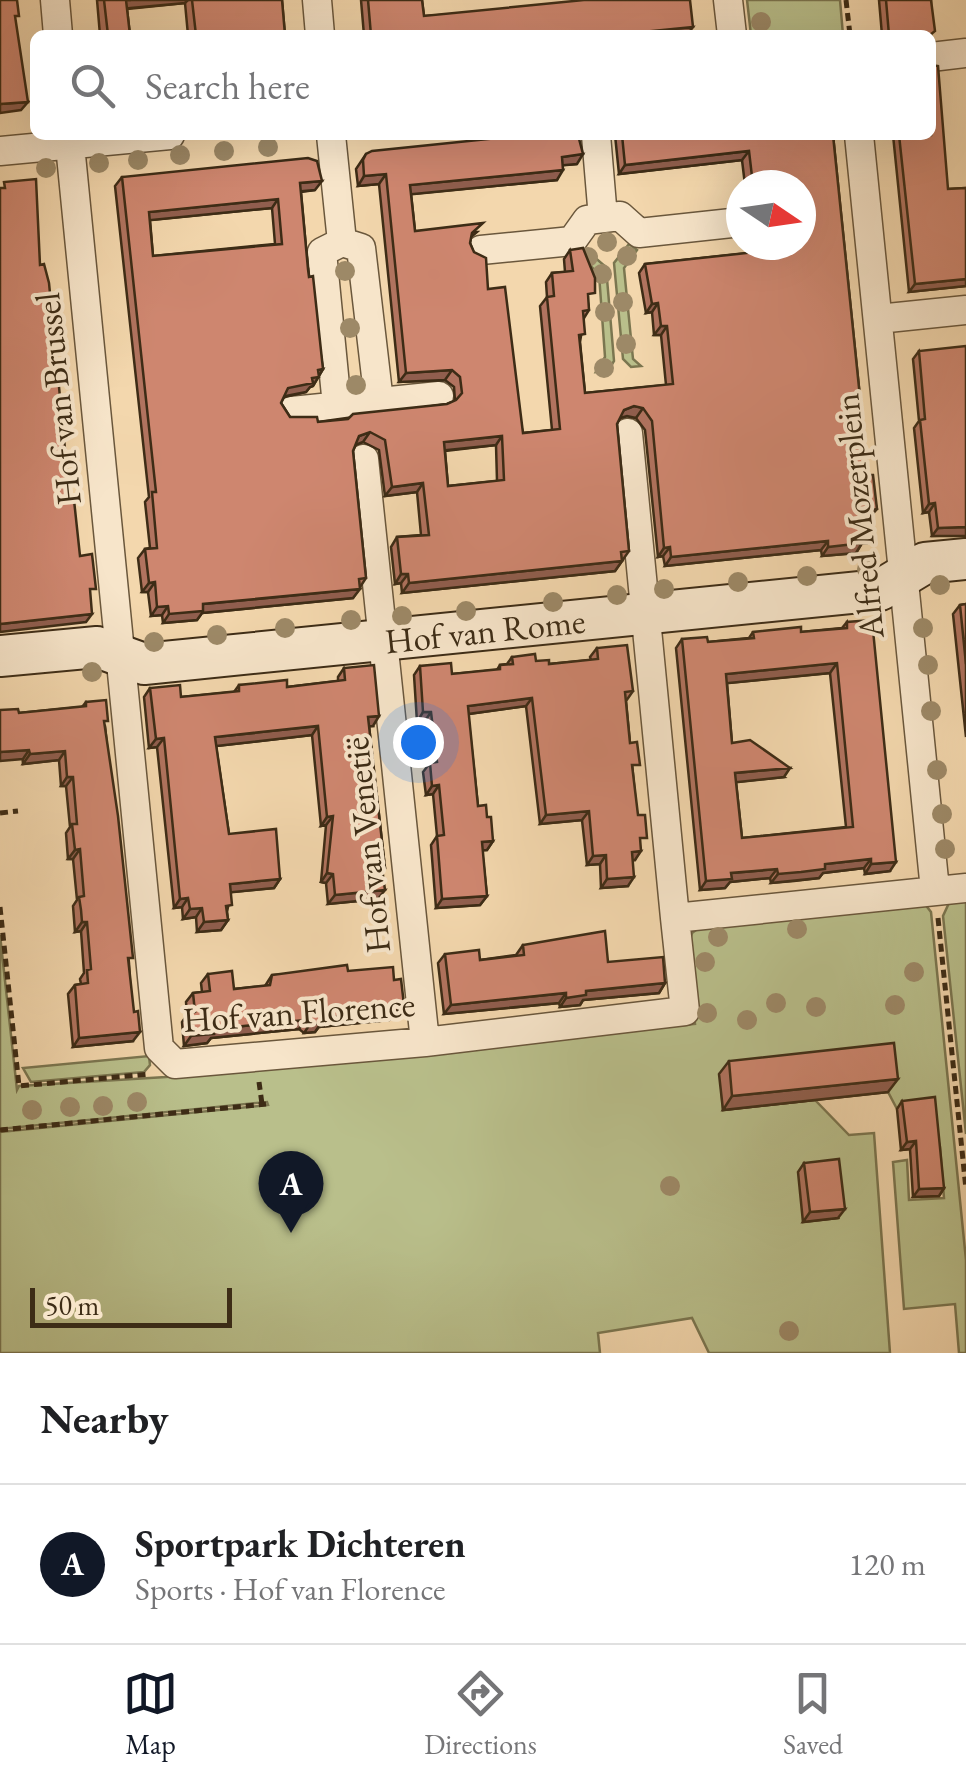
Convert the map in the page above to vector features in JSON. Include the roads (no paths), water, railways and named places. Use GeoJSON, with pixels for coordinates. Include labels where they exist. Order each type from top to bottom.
{"type":"FeatureCollection","features":[{"type":"Feature","properties":{"kind":"street"},"geometry":{"type":"LineString","coordinates":[[54,0],[57,30]]}},
{"type":"Feature","properties":{"kind":"street"},"geometry":{"type":"LineString","coordinates":[[317,0],[320,30]]}},
{"type":"Feature","properties":{"kind":"street"},"geometry":{"type":"LineString","coordinates":[[728,0],[731,30]]}},
{"type":"Feature","properties":{"kind":"street"},"geometry":{"type":"LineString","coordinates":[[936,56],[966,53]]}},
{"type":"Feature","properties":{"kind":"street"},"geometry":{"type":"LineString","coordinates":[[0,151],[70,140]]}},
{"type":"Feature","properties":{"kind":"street","name":"Hof van Brussel"},"geometry":{"type":"LineString","coordinates":[[70,140],[122,656]]}},
{"type":"Feature","properties":{"kind":"street"},"geometry":{"type":"LineString","coordinates":[[331,140],[342,242]]}},
{"type":"Feature","properties":{"kind":"street"},"geometry":{"type":"LineString","coordinates":[[596,140],[603,218]]}},
{"type":"Feature","properties":{"kind":"street","name":"Alfred Mozerplein"},"geometry":{"type":"LineString","coordinates":[[860,140],[934,890]]}},
{"type":"Feature","properties":{"kind":"street"},"geometry":{"type":"LineString","coordinates":[[481,250],[572,241],[587,220],[620,216],[638,233],[726,224]]}},
{"type":"Feature","properties":{"kind":"street"},"geometry":{"type":"LineString","coordinates":[[342,242],[362,248],[359,408],[322,252],[342,242]]}},
{"type":"Feature","properties":{"kind":"street"},"geometry":{"type":"LineString","coordinates":[[878,320],[966,310]]}},
{"type":"Feature","properties":{"kind":"street"},"geometry":{"type":"LineString","coordinates":[[292,411],[359,408],[440,396]]}},
{"type":"Feature","properties":{"kind":"street","name":"Hof van Florence"},"geometry":{"type":"LineString","coordinates":[[122,656],[159,1048],[175,1064],[424,1042],[685,1011],[628,434]]}},
{"type":"Feature","properties":{"kind":"street","name":"Hof van Venetië"},"geometry":{"type":"LineString","coordinates":[[364,459],[424,1042]]}},
{"type":"Feature","properties":{"kind":"street","name":"Hof van Rome"},"geometry":{"type":"LineString","coordinates":[[0,656],[97,646],[144,664],[645,615],[880,590],[924,562],[966,559]]}},
{"type":"Feature","properties":{"kind":"street"},"geometry":{"type":"LineString","coordinates":[[676,918],[966,888]]}},
{"type":"Feature","properties":{"kind":"place","name":"Sportpark Dichteren"},"geometry":{"type":"Point","coordinates":[291,1233]}}]}
